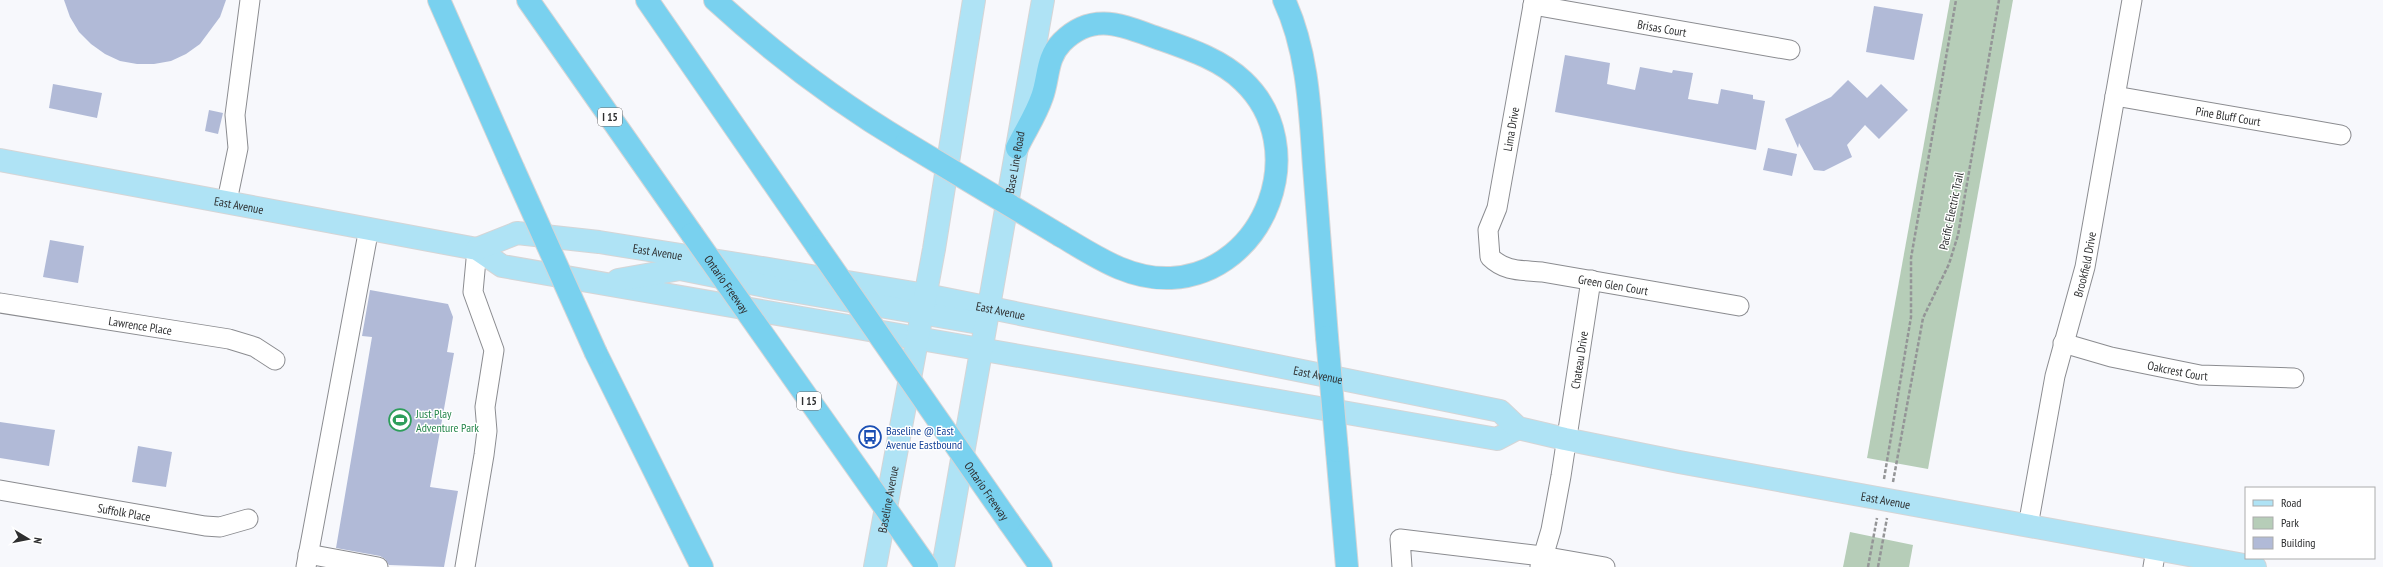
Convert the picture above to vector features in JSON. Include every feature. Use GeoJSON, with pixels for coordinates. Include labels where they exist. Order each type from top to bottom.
{"type":"FeatureCollection","features":[{"type":"Feature","properties":{"kind":"highway"},"geometry":{"type":"LineString","coordinates":[[439,0],[596,353],[702,567]]}},
{"type":"Feature","properties":{"kind":"highway","name":"Ontario Freeway"},"geometry":{"type":"LineString","coordinates":[[528,0],[927,567]]}},
{"type":"Feature","properties":{"kind":"highway","name":"Ontario Freeway"},"geometry":{"type":"LineString","coordinates":[[647,0],[1041,567]]}},
{"type":"Feature","properties":{"kind":"highway"},"geometry":{"type":"LineString","coordinates":[[715,0],[738,21],[810,77],[906,143],[1119,269],[1145,277],[1170,278],[1193,275],[1210,269],[1228,259],[1255,231],[1269,206],[1277,170],[1274,137],[1267,116],[1256,95],[1244,82],[1216,62],[1192,50],[1123,26],[1102,23],[1076,32],[1057,47],[1049,63],[1042,97],[1017,148]]}},
{"type":"Feature","properties":{"kind":"highway"},"geometry":{"type":"LineString","coordinates":[[1284,0],[1290,13],[1303,58],[1311,131],[1347,567]]}},
{"type":"Feature","properties":{"kind":"main road"},"geometry":{"type":"LineString","coordinates":[[604,283],[680,269],[775,288],[924,304],[974,0]]}},
{"type":"Feature","properties":{"kind":"main road","name":"Base Line Road"},"geometry":{"type":"LineString","coordinates":[[987,316],[1043,0]]}},
{"type":"Feature","properties":{"kind":"main road","name":"East Avenue"},"geometry":{"type":"LineString","coordinates":[[0,160],[227,201],[477,249],[502,266],[1497,439],[1518,428]]}},
{"type":"Feature","properties":{"kind":"main road","name":"East Avenue"},"geometry":{"type":"LineString","coordinates":[[477,249],[517,232],[598,242],[1500,411],[1518,428],[1565,439],[2028,526],[2164,559],[2254,567]]}},
{"type":"Feature","properties":{"kind":"main road","name":"Baseline Avenue"},"geometry":{"type":"LineString","coordinates":[[875,567],[924,304]]}},
{"type":"Feature","properties":{"kind":"main road"},"geometry":{"type":"LineString","coordinates":[[943,567],[987,316]]}},
{"type":"Feature","properties":{"kind":"street"},"geometry":{"type":"LineString","coordinates":[[227,201],[238,148],[234,115],[250,0]]}},
{"type":"Feature","properties":{"kind":"street","name":"Brookfield Drive"},"geometry":{"type":"LineString","coordinates":[[2028,526],[2055,376],[2085,267],[2132,0]]}},
{"type":"Feature","properties":{"kind":"street","name":"Brisas Court"},"geometry":{"type":"LineString","coordinates":[[1534,3],[1790,50]]}},
{"type":"Feature","properties":{"kind":"street","name":"Lima Drive"},"geometry":{"type":"LineString","coordinates":[[1490,257],[1488,230],[1497,208],[1534,3]]}},
{"type":"Feature","properties":{"kind":"street","name":"Pine Bluff Court"},"geometry":{"type":"LineString","coordinates":[[2115,96],[2341,135]]}},
{"type":"Feature","properties":{"kind":"street"},"geometry":{"type":"LineString","coordinates":[[369,228],[307,560],[378,567]]}},
{"type":"Feature","properties":{"kind":"street"},"geometry":{"type":"LineString","coordinates":[[465,567],[484,455],[487,430],[485,406],[494,350],[473,292],[477,249]]}},
{"type":"Feature","properties":{"kind":"street","name":"Green Glen Court"},"geometry":{"type":"LineString","coordinates":[[1490,257],[1499,266],[1511,269],[1590,280],[1739,306]]}},
{"type":"Feature","properties":{"kind":"street","name":"Chateau Drive"},"geometry":{"type":"LineString","coordinates":[[1541,562],[1551,530],[1590,280]]}},
{"type":"Feature","properties":{"kind":"street","name":"Lawrence Place"},"geometry":{"type":"LineString","coordinates":[[0,303],[229,339],[255,347],[275,360]]}},
{"type":"Feature","properties":{"kind":"street","name":"Oakcrest Court"},"geometry":{"type":"LineString","coordinates":[[2063,344],[2111,357],[2200,375],[2294,378]]}},
{"type":"Feature","properties":{"kind":"street","name":"Suffolk Place"},"geometry":{"type":"LineString","coordinates":[[0,490],[205,526],[220,527],[248,519]]}},
{"type":"Feature","properties":{"kind":"street"},"geometry":{"type":"LineString","coordinates":[[1402,567],[1400,539],[1541,562],[1605,567]]}},
{"type":"Feature","properties":{"kind":"path"},"geometry":{"type":"LineString","coordinates":[[1887,464],[1911,317],[1910,258],[1956,0]]}},
{"type":"Feature","properties":{"kind":"path","name":"Pacific Electric Trail"},"geometry":{"type":"LineString","coordinates":[[1896,467],[1923,318],[1949,264],[1958,235],[1999,0]]}},
{"type":"Feature","properties":{"kind":"path"},"geometry":{"type":"LineString","coordinates":[[1868,567],[1874,533]]}},
{"type":"Feature","properties":{"kind":"path"},"geometry":{"type":"LineString","coordinates":[[1878,567],[1884,535]]}},
{"type":"Feature","properties":{"kind":"green space"},"geometry":{"type":"Polygon","coordinates":[[[1950,0],[2013,0],[1928,469],[1867,458],[1950,0]]]}},
{"type":"Feature","properties":{"kind":"green space"},"geometry":{"type":"Polygon","coordinates":[[[1850,532],[1913,545],[1909,567],[1843,567],[1850,532]]]}},
{"type":"Feature","properties":{"kind":"building"},"geometry":{"type":"Polygon","coordinates":[[[64,0],[226,0],[220,17],[200,44],[186,54],[171,61],[154,64],[137,64],[120,61],[105,54],[91,44],[79,32],[70,17],[64,0]]]}},
{"type":"Feature","properties":{"kind":"building"},"geometry":{"type":"Polygon","coordinates":[[[1874,6],[1923,14],[1914,60],[1866,52],[1874,6]]]}},
{"type":"Feature","properties":{"kind":"building"},"geometry":{"type":"Polygon","coordinates":[[[1565,55],[1610,63],[1607,84],[1635,90],[1640,67],[1672,73],[1673,70],[1693,73],[1688,99],[1718,104],[1721,89],[1753,95],[1753,99],[1765,101],[1756,150],[1555,112],[1565,55]]]}},
{"type":"Feature","properties":{"kind":"building"},"geometry":{"type":"Polygon","coordinates":[[[1848,80],[1867,98],[1881,84],[1908,110],[1879,139],[1865,125],[1847,145],[1852,157],[1824,171],[1814,170],[1799,143],[1798,148],[1785,119],[1831,97],[1848,80]]]}},
{"type":"Feature","properties":{"kind":"building"},"geometry":{"type":"Polygon","coordinates":[[[53,84],[102,93],[97,118],[49,108],[53,84]]]}},
{"type":"Feature","properties":{"kind":"building"},"geometry":{"type":"Polygon","coordinates":[[[209,110],[223,113],[218,134],[205,131],[209,110]]]}},
{"type":"Feature","properties":{"kind":"building"},"geometry":{"type":"Polygon","coordinates":[[[1768,148],[1797,154],[1792,176],[1763,170],[1768,148]]]}},
{"type":"Feature","properties":{"kind":"building"},"geometry":{"type":"Polygon","coordinates":[[[50,240],[84,246],[78,283],[43,277],[50,240]]]}},
{"type":"Feature","properties":{"kind":"building","name":"Just Play Adventure Park"},"geometry":{"type":"Polygon","coordinates":[[[370,290],[448,304],[453,317],[447,352],[454,353],[430,487],[458,491],[444,567],[389,565],[385,559],[380,556],[336,548],[372,337],[362,336],[370,290]]]}},
{"type":"Feature","properties":{"kind":"building"},"geometry":{"type":"Polygon","coordinates":[[[0,422],[55,430],[49,466],[0,458],[0,422]]]}},
{"type":"Feature","properties":{"kind":"building"},"geometry":{"type":"Polygon","coordinates":[[[138,446],[172,452],[166,487],[132,482],[138,446]]]}},
{"type":"Feature","properties":{"kind":"place","name":"Just Play Adventure Park"},"geometry":{"type":"Point","coordinates":[400,420]}},
{"type":"Feature","properties":{"kind":"place","name":"Baseline @ East Avenue Eastbound"},"geometry":{"type":"Point","coordinates":[870,437]}}]}
